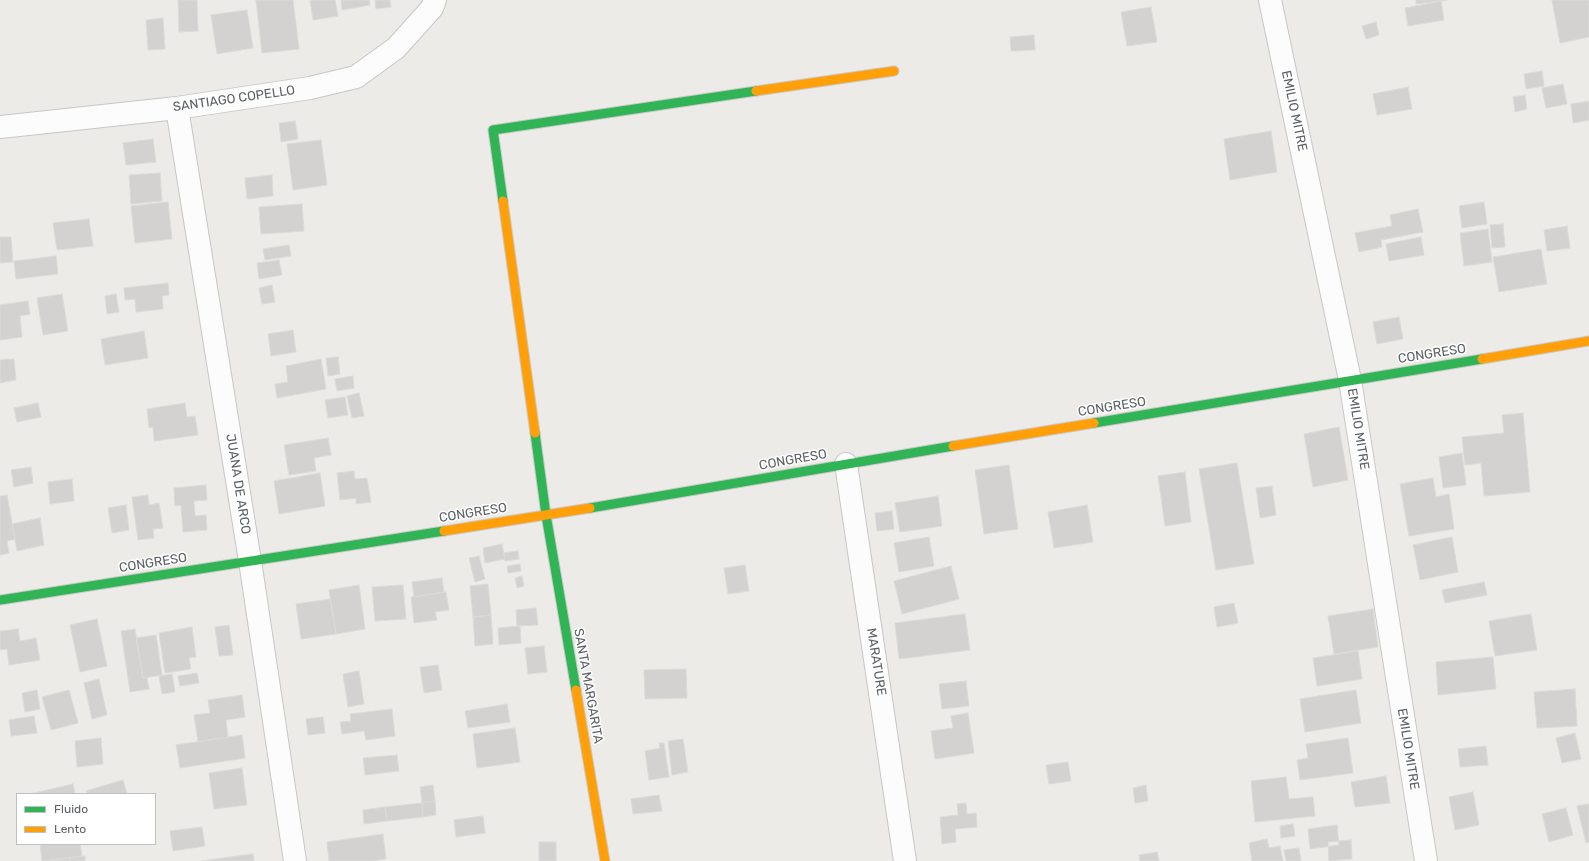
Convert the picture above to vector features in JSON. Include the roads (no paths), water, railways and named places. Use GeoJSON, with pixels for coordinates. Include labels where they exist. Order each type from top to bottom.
{"type":"FeatureCollection","features":[{"type":"Feature","properties":{"kind":"street","name":"SANTIAGO COPELLO"},"geometry":{"type":"LineString","coordinates":[[0,127],[177,108],[310,88],[356,77],[396,48],[432,8],[436,0]]}},
{"type":"Feature","properties":{"kind":"street","name":"EMILIO MITRE"},"geometry":{"type":"LineString","coordinates":[[1270,0],[1350,380],[1426,861]]}},
{"type":"Feature","properties":{"kind":"street","name":"SANTA MARGARITA"},"geometry":{"type":"LineString","coordinates":[[605,861],[546,516],[493,130],[894,71]]}},
{"type":"Feature","properties":{"kind":"street","name":"JUANA DE ARCO"},"geometry":{"type":"LineString","coordinates":[[177,108],[250,561],[295,861]]}},
{"type":"Feature","properties":{"kind":"street","name":"CONGRESO"},"geometry":{"type":"LineString","coordinates":[[0,600],[546,516],[846,464],[1589,341]]}},
{"type":"Feature","properties":{"kind":"street","name":"MARATURE"},"geometry":{"type":"LineString","coordinates":[[846,464],[905,861]]}}]}
